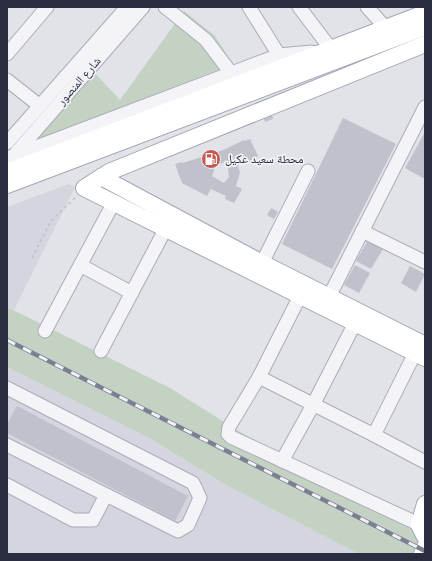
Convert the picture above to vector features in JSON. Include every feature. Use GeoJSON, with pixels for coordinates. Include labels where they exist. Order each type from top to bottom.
{"type":"FeatureCollection","features":[{"type":"Feature","properties":{"kind":"main road"},"geometry":{"type":"LineString","coordinates":[[7,185],[294,70],[328,50],[425,12]]}},
{"type":"Feature","properties":{"kind":"main road"},"geometry":{"type":"LineString","coordinates":[[7,172],[294,70],[425,27]]}},
{"type":"Feature","properties":{"kind":"main road"},"geometry":{"type":"LineString","coordinates":[[84,188],[109,172],[425,44]]}},
{"type":"Feature","properties":{"kind":"main road"},"geometry":{"type":"LineString","coordinates":[[101,177],[329,297],[422,352]]}},
{"type":"Feature","properties":{"kind":"main road"},"geometry":{"type":"LineString","coordinates":[[84,188],[355,323],[422,352]]}},
{"type":"Feature","properties":{"kind":"main road"},"geometry":{"type":"LineString","coordinates":[[423,529],[425,504]]}},
{"type":"Feature","properties":{"kind":"main road"},"geometry":{"type":"LineString","coordinates":[[422,554],[425,547]]}},
{"type":"Feature","properties":{"kind":"street"},"geometry":{"type":"LineString","coordinates":[[7,54],[47,7]]}},
{"type":"Feature","properties":{"kind":"street","name":"شارع المنصور"},"geometry":{"type":"LineString","coordinates":[[7,143],[127,7]]}},
{"type":"Feature","properties":{"kind":"street","name":"شارع المنصور"},"geometry":{"type":"LineString","coordinates":[[11,156],[143,7]]}},
{"type":"Feature","properties":{"kind":"street"},"geometry":{"type":"LineString","coordinates":[[165,7],[206,40],[231,73]]}},
{"type":"Feature","properties":{"kind":"street"},"geometry":{"type":"LineString","coordinates":[[248,7],[279,55]]}},
{"type":"Feature","properties":{"kind":"street"},"geometry":{"type":"LineString","coordinates":[[11,156],[279,55],[328,50],[299,7]]}},
{"type":"Feature","properties":{"kind":"street"},"geometry":{"type":"LineString","coordinates":[[367,7],[386,28]]}},
{"type":"Feature","properties":{"kind":"street"},"geometry":{"type":"LineString","coordinates":[[7,80],[40,106]]}},
{"type":"Feature","properties":{"kind":"street"},"geometry":{"type":"LineString","coordinates":[[329,297],[425,107]]}},
{"type":"Feature","properties":{"kind":"street"},"geometry":{"type":"LineString","coordinates":[[262,263],[308,171]]}},
{"type":"Feature","properties":{"kind":"street"},"geometry":{"type":"LineString","coordinates":[[45,331],[114,202]]}},
{"type":"Feature","properties":{"kind":"street"},"geometry":{"type":"LineString","coordinates":[[101,351],[166,228]]}},
{"type":"Feature","properties":{"kind":"street"},"geometry":{"type":"LineString","coordinates":[[362,231],[425,262]]}},
{"type":"Feature","properties":{"kind":"street"},"geometry":{"type":"LineString","coordinates":[[80,265],[132,292]]}},
{"type":"Feature","properties":{"kind":"street"},"geometry":{"type":"LineString","coordinates":[[300,296],[259,377],[227,431],[231,437],[423,529]]}},
{"type":"Feature","properties":{"kind":"street"},"geometry":{"type":"LineString","coordinates":[[282,461],[313,406],[355,323]]}},
{"type":"Feature","properties":{"kind":"street"},"geometry":{"type":"LineString","coordinates":[[374,435],[422,352]]}},
{"type":"Feature","properties":{"kind":"street"},"geometry":{"type":"LineString","coordinates":[[259,377],[313,406],[374,435],[425,462]]}},
{"type":"Feature","properties":{"kind":"street"},"geometry":{"type":"LineString","coordinates":[[7,388],[193,483],[200,498],[188,525],[178,531],[7,445]]}},
{"type":"Feature","properties":{"kind":"street"},"geometry":{"type":"LineString","coordinates":[[7,485],[73,520],[93,520],[106,495]]}},
{"type":"Feature","properties":{"kind":"path"},"geometry":{"type":"LineString","coordinates":[[32,258],[51,221],[84,188]]}},
{"type":"Feature","properties":{"kind":"shaded area"},"geometry":{"type":"Polygon","coordinates":[[[69,184],[75,187],[14,310],[7,307],[7,207],[69,184]]]}},
{"type":"Feature","properties":{"kind":"shaded area"},"geometry":{"type":"Polygon","coordinates":[[[7,367],[151,439],[226,485],[359,554],[7,554],[7,367]]]}},
{"type":"Feature","properties":{"kind":"green space"},"geometry":{"type":"Polygon","coordinates":[[[184,11],[215,36],[233,64],[37,140],[94,72],[120,100],[184,11]]]}},
{"type":"Feature","properties":{"kind":"green space"},"geometry":{"type":"Polygon","coordinates":[[[7,307],[170,388],[253,440],[425,528],[425,554],[359,554],[226,485],[151,439],[7,367],[7,307]]]}},
{"type":"Feature","properties":{"kind":"building"},"geometry":{"type":"Polygon","coordinates":[[[272,114],[273,119],[265,122],[263,117],[272,114]]]}},
{"type":"Feature","properties":{"kind":"building"},"geometry":{"type":"Polygon","coordinates":[[[343,118],[396,144],[332,269],[282,244],[343,118]]]}},
{"type":"Feature","properties":{"kind":"building"},"geometry":{"type":"Polygon","coordinates":[[[425,132],[425,179],[405,168],[425,132]]]}},
{"type":"Feature","properties":{"kind":"building"},"geometry":{"type":"Polygon","coordinates":[[[250,139],[258,156],[248,163],[247,160],[244,162],[241,155],[236,157],[240,173],[236,186],[242,189],[234,203],[225,199],[226,196],[211,189],[207,196],[182,183],[175,164],[183,163],[223,150],[244,140],[250,139]],[[227,161],[212,167],[214,171],[212,176],[224,183],[229,177],[227,161]]]}},
{"type":"Feature","properties":{"kind":"building"},"geometry":{"type":"Polygon","coordinates":[[[271,208],[278,212],[274,219],[267,215],[271,208]]]}},
{"type":"Feature","properties":{"kind":"building"},"geometry":{"type":"Polygon","coordinates":[[[368,240],[383,249],[371,269],[356,261],[368,240]]]}},
{"type":"Feature","properties":{"kind":"building"},"geometry":{"type":"Polygon","coordinates":[[[355,265],[370,273],[359,293],[344,285],[355,265]]]}},
{"type":"Feature","properties":{"kind":"building"},"geometry":{"type":"Polygon","coordinates":[[[410,266],[425,274],[416,292],[401,283],[410,266]]]}},
{"type":"Feature","properties":{"kind":"building"},"geometry":{"type":"Polygon","coordinates":[[[17,406],[188,496],[175,521],[7,433],[7,424],[17,406]]]}},
{"type":"Feature","properties":{"kind":"railway"},"geometry":{"type":"LineString","coordinates":[[7,340],[425,551]]}},
{"type":"Feature","properties":{"kind":"place","name":"محطة سعيد عكيل"},"geometry":{"type":"Point","coordinates":[211,159]}}]}
